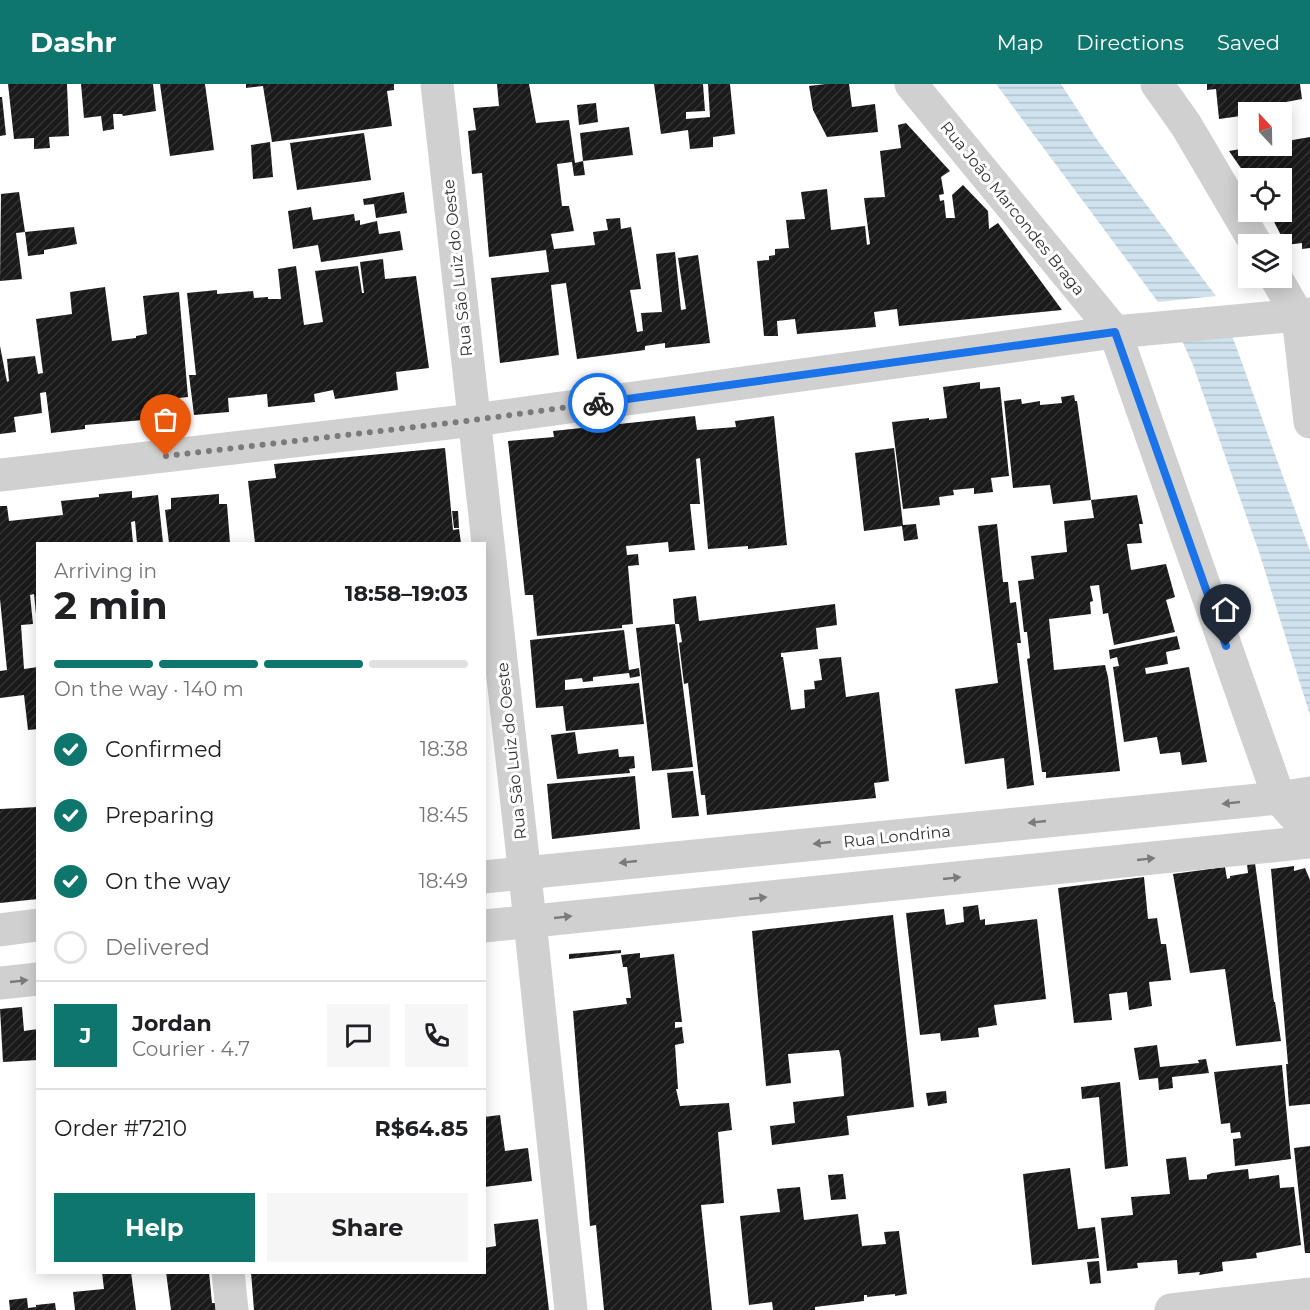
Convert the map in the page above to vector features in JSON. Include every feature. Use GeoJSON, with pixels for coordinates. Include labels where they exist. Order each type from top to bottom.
{"type":"FeatureCollection","features":[{"type":"Feature","properties":{"kind":"street","name":"Rua São Luiz do Oeste"},"geometry":{"type":"LineString","coordinates":[[437,84],[571,1310]]}},
{"type":"Feature","properties":{"kind":"street","name":"Rua João Marcondes Braga"},"geometry":{"type":"LineString","coordinates":[[911,84],[1115,332]]}},
{"type":"Feature","properties":{"kind":"street"},"geometry":{"type":"LineString","coordinates":[[1157,84],[1186,125],[1250,234]]}},
{"type":"Feature","properties":{"kind":"street"},"geometry":{"type":"LineString","coordinates":[[1284,288],[1304,315],[1310,422]]}},
{"type":"Feature","properties":{"kind":"street"},"geometry":{"type":"LineString","coordinates":[[0,475],[474,420],[1115,332],[1304,315]]}},
{"type":"Feature","properties":{"kind":"street"},"geometry":{"type":"LineString","coordinates":[[1115,332],[1310,833]]}},
{"type":"Feature","properties":{"kind":"street","name":"Rua Londrina"},"geometry":{"type":"LineString","coordinates":[[486,877],[1294,796]]}},
{"type":"Feature","properties":{"kind":"street"},"geometry":{"type":"LineString","coordinates":[[486,926],[1310,842]]}},
{"type":"Feature","properties":{"kind":"street"},"geometry":{"type":"LineString","coordinates":[[0,930],[36,926]]}},
{"type":"Feature","properties":{"kind":"street"},"geometry":{"type":"LineString","coordinates":[[0,983],[36,979]]}},
{"type":"Feature","properties":{"kind":"street"},"geometry":{"type":"LineString","coordinates":[[228,1274],[232,1310]]}},
{"type":"Feature","properties":{"kind":"street"},"geometry":{"type":"LineString","coordinates":[[1171,1310],[1310,1294]]}},
{"type":"Feature","properties":{"kind":"water"},"geometry":{"type":"Polygon","coordinates":[[[996,84],[1061,84],[1098,141],[1216,296],[1158,302],[996,84]]]}},
{"type":"Feature","properties":{"kind":"water"},"geometry":{"type":"Polygon","coordinates":[[[1229,327],[1310,551],[1310,715],[1259,552],[1193,365],[1178,332],[1229,327]]]}},
{"type":"Feature","properties":{"kind":"building"},"geometry":{"type":"Polygon","coordinates":[[[8,84],[67,84],[69,136],[49,137],[50,148],[34,149],[34,138],[14,139],[8,84]]]}},
{"type":"Feature","properties":{"kind":"building"},"geometry":{"type":"Polygon","coordinates":[[[81,84],[153,84],[156,111],[123,116],[113,114],[114,129],[103,131],[101,116],[84,118],[81,84]]]}},
{"type":"Feature","properties":{"kind":"building"},"geometry":{"type":"Polygon","coordinates":[[[160,84],[205,84],[214,150],[170,156],[160,84]]]}},
{"type":"Feature","properties":{"kind":"building"},"geometry":{"type":"Polygon","coordinates":[[[246,84],[394,84],[394,90],[387,91],[392,126],[272,142],[263,86],[246,88],[246,84]]]}},
{"type":"Feature","properties":{"kind":"building"},"geometry":{"type":"Polygon","coordinates":[[[497,84],[529,84],[536,123],[569,120],[575,163],[583,161],[585,175],[574,176],[572,162],[557,164],[562,206],[569,206],[574,231],[551,234],[554,249],[595,245],[593,232],[608,230],[606,219],[620,218],[621,229],[631,227],[641,289],[630,290],[637,332],[643,331],[641,313],[662,312],[656,254],[675,252],[681,310],[686,309],[678,258],[698,255],[710,343],[665,348],[665,343],[645,346],[645,350],[577,359],[566,283],[551,285],[559,355],[500,363],[491,278],[549,272],[546,250],[489,257],[482,173],[472,174],[468,131],[476,130],[473,108],[499,106],[497,84]]]}},
{"type":"Feature","properties":{"kind":"building"},"geometry":{"type":"Polygon","coordinates":[[[654,84],[703,84],[705,111],[686,112],[686,119],[710,117],[708,84],[730,84],[735,134],[713,137],[713,147],[690,149],[688,130],[661,134],[654,84]]]}},
{"type":"Feature","properties":{"kind":"building"},"geometry":{"type":"Polygon","coordinates":[[[849,84],[852,107],[875,104],[878,132],[827,137],[813,110],[809,86],[849,84]]]}},
{"type":"Feature","properties":{"kind":"building"},"geometry":{"type":"Polygon","coordinates":[[[1207,84],[1300,84],[1302,99],[1286,102],[1238,102],[1238,116],[1219,119],[1216,89],[1207,90],[1207,84]]]}},
{"type":"Feature","properties":{"kind":"building"},"geometry":{"type":"Polygon","coordinates":[[[0,97],[2,97],[6,135],[0,136],[0,97]]]}},
{"type":"Feature","properties":{"kind":"building"},"geometry":{"type":"Polygon","coordinates":[[[596,103],[598,122],[579,125],[577,105],[596,103]]]}},
{"type":"Feature","properties":{"kind":"building"},"geometry":{"type":"Polygon","coordinates":[[[906,123],[950,171],[941,177],[944,194],[939,195],[940,201],[944,200],[946,218],[955,218],[952,195],[963,185],[988,211],[989,229],[998,223],[1062,310],[899,326],[897,309],[874,312],[876,327],[797,334],[795,319],[777,321],[778,336],[764,336],[757,261],[769,260],[769,256],[775,255],[775,249],[789,248],[786,220],[805,219],[801,192],[827,189],[831,230],[865,226],[867,245],[870,244],[864,198],[885,197],[880,151],[901,148],[898,125],[906,123]]]}},
{"type":"Feature","properties":{"kind":"building"},"geometry":{"type":"Polygon","coordinates":[[[629,127],[633,155],[583,161],[580,133],[629,127]]]}},
{"type":"Feature","properties":{"kind":"building"},"geometry":{"type":"Polygon","coordinates":[[[364,133],[371,180],[297,190],[290,143],[364,133]]]}},
{"type":"Feature","properties":{"kind":"building"},"geometry":{"type":"Polygon","coordinates":[[[1310,137],[1310,248],[1302,249],[1302,243],[1292,244],[1292,234],[1280,234],[1274,222],[1292,222],[1292,168],[1241,168],[1229,151],[1238,150],[1238,156],[1292,156],[1292,140],[1310,137]]]}},
{"type":"Feature","properties":{"kind":"building"},"geometry":{"type":"Polygon","coordinates":[[[270,142],[273,177],[253,179],[251,145],[270,142]]]}},
{"type":"Feature","properties":{"kind":"building"},"geometry":{"type":"Polygon","coordinates":[[[19,192],[25,232],[16,233],[22,279],[0,281],[1,194],[19,192]]]}},
{"type":"Feature","properties":{"kind":"building"},"geometry":{"type":"Polygon","coordinates":[[[404,192],[407,213],[376,218],[374,204],[364,205],[363,199],[404,192]]]}},
{"type":"Feature","properties":{"kind":"building"},"geometry":{"type":"Polygon","coordinates":[[[311,207],[313,220],[354,214],[355,221],[360,220],[360,225],[377,221],[379,234],[400,231],[403,250],[321,262],[318,245],[293,249],[288,211],[311,207]]]}},
{"type":"Feature","properties":{"kind":"building"},"geometry":{"type":"Polygon","coordinates":[[[74,227],[77,244],[44,250],[44,254],[28,256],[25,232],[74,227]]]}},
{"type":"Feature","properties":{"kind":"building"},"geometry":{"type":"Polygon","coordinates":[[[383,259],[385,279],[416,276],[429,368],[396,372],[398,390],[335,399],[333,390],[314,394],[315,402],[268,407],[267,394],[228,398],[229,412],[194,415],[189,375],[196,375],[187,293],[217,290],[217,294],[253,291],[254,298],[281,299],[278,269],[296,266],[304,325],[323,322],[315,271],[358,266],[362,293],[364,293],[360,262],[383,259]]]}},
{"type":"Feature","properties":{"kind":"building"},"geometry":{"type":"Polygon","coordinates":[[[105,287],[112,341],[147,334],[143,296],[179,292],[188,397],[153,401],[155,419],[85,425],[85,429],[51,433],[46,392],[40,393],[42,413],[14,417],[16,432],[0,434],[0,346],[7,382],[9,381],[7,359],[35,356],[38,374],[43,373],[36,319],[72,314],[70,292],[105,287]]]}},
{"type":"Feature","properties":{"kind":"building"},"geometry":{"type":"Polygon","coordinates":[[[980,382],[980,389],[1000,387],[1009,476],[991,478],[993,492],[974,494],[974,488],[953,490],[954,495],[939,497],[940,505],[903,509],[892,422],[947,418],[943,387],[980,382]]]}},
{"type":"Feature","properties":{"kind":"building"},"geometry":{"type":"Polygon","coordinates":[[[1074,395],[1077,401],[1091,500],[1053,504],[1050,485],[1013,488],[1004,401],[1021,399],[1022,404],[1040,401],[1040,405],[1062,403],[1061,397],[1074,395]]]}},
{"type":"Feature","properties":{"kind":"building"},"geometry":{"type":"Polygon","coordinates":[[[695,416],[697,430],[736,427],[735,421],[774,416],[787,545],[748,549],[748,546],[708,549],[700,458],[696,459],[700,504],[690,504],[695,550],[669,552],[668,542],[626,546],[627,555],[638,554],[639,565],[628,566],[633,624],[622,625],[622,628],[537,636],[533,595],[525,595],[508,441],[554,437],[553,431],[695,416]]]}},
{"type":"Feature","properties":{"kind":"building"},"geometry":{"type":"Polygon","coordinates":[[[445,448],[453,530],[459,529],[461,542],[255,542],[248,481],[276,478],[274,464],[445,448]]]}},
{"type":"Feature","properties":{"kind":"building"},"geometry":{"type":"Polygon","coordinates":[[[894,448],[903,525],[916,524],[918,539],[904,541],[902,526],[864,531],[855,453],[894,448]]]}},
{"type":"Feature","properties":{"kind":"building"},"geometry":{"type":"Polygon","coordinates":[[[132,491],[132,498],[158,495],[163,542],[137,542],[135,521],[131,522],[133,542],[36,542],[36,614],[34,594],[30,595],[33,624],[21,625],[24,669],[36,667],[36,729],[28,730],[24,695],[0,698],[0,671],[7,670],[0,599],[0,506],[7,506],[9,521],[63,515],[61,501],[99,497],[99,494],[132,491]]]}},
{"type":"Feature","properties":{"kind":"building"},"geometry":{"type":"Polygon","coordinates":[[[219,494],[219,504],[227,504],[230,542],[169,542],[165,510],[171,509],[171,498],[219,494]]]}},
{"type":"Feature","properties":{"kind":"building"},"geometry":{"type":"Polygon","coordinates":[[[1137,495],[1143,524],[1139,524],[1142,543],[1127,544],[1131,570],[1166,564],[1175,597],[1166,600],[1175,632],[1114,645],[1108,613],[1103,614],[1099,585],[1090,586],[1093,601],[1090,602],[1091,614],[1049,619],[1054,670],[1105,665],[1120,771],[1046,778],[1046,772],[1042,772],[1027,659],[1030,658],[1027,632],[1024,632],[1018,581],[1034,579],[1031,556],[1067,552],[1064,521],[1094,518],[1091,500],[1137,495]]]}},
{"type":"Feature","properties":{"kind":"building"},"geometry":{"type":"Polygon","coordinates":[[[452,511],[458,511],[459,528],[454,528],[452,511]]]}},
{"type":"Feature","properties":{"kind":"building"},"geometry":{"type":"Polygon","coordinates":[[[997,524],[1003,582],[1008,582],[1010,603],[1016,602],[1021,643],[1017,643],[1034,785],[1007,789],[1004,758],[965,764],[955,689],[998,683],[978,526],[997,524]]]}},
{"type":"Feature","properties":{"kind":"building"},"geometry":{"type":"Polygon","coordinates":[[[696,596],[699,621],[835,604],[837,625],[816,628],[818,649],[781,653],[791,710],[805,708],[804,690],[815,689],[814,681],[822,680],[819,659],[841,657],[846,697],[879,692],[889,781],[874,783],[876,798],[707,815],[705,795],[701,795],[688,683],[684,684],[679,624],[675,624],[673,599],[696,596]]]}},
{"type":"Feature","properties":{"kind":"building"},"geometry":{"type":"Polygon","coordinates":[[[675,624],[693,767],[652,771],[636,628],[675,624]]]}},
{"type":"Feature","properties":{"kind":"building"},"geometry":{"type":"Polygon","coordinates":[[[624,630],[629,670],[639,668],[640,676],[630,678],[629,673],[593,677],[593,681],[583,682],[582,678],[565,680],[565,690],[639,683],[644,724],[566,731],[563,706],[536,708],[530,640],[624,630]]]}},
{"type":"Feature","properties":{"kind":"building"},"geometry":{"type":"Polygon","coordinates":[[[1177,636],[1180,649],[1166,652],[1168,664],[1145,668],[1146,674],[1189,667],[1207,762],[1182,765],[1180,752],[1160,754],[1157,737],[1124,742],[1113,667],[1119,666],[1117,657],[1110,659],[1109,650],[1177,636]]]}},
{"type":"Feature","properties":{"kind":"building"},"geometry":{"type":"Polygon","coordinates":[[[575,732],[578,754],[618,749],[619,757],[634,756],[635,768],[629,769],[630,773],[557,779],[551,735],[575,732]]]}},
{"type":"Feature","properties":{"kind":"building"},"geometry":{"type":"Polygon","coordinates":[[[693,771],[699,816],[672,818],[667,773],[693,771]]]}},
{"type":"Feature","properties":{"kind":"building"},"geometry":{"type":"Polygon","coordinates":[[[635,776],[640,829],[552,839],[547,784],[635,776]]]}},
{"type":"Feature","properties":{"kind":"building"},"geometry":{"type":"Polygon","coordinates":[[[36,807],[36,899],[0,903],[0,809],[36,807]]]}},
{"type":"Feature","properties":{"kind":"building"},"geometry":{"type":"Polygon","coordinates":[[[1255,863],[1281,1041],[1236,1046],[1225,969],[1190,973],[1173,874],[1225,867],[1227,879],[1230,876],[1248,873],[1247,864],[1255,863]]]}},
{"type":"Feature","properties":{"kind":"building"},"geometry":{"type":"Polygon","coordinates":[[[1294,866],[1294,871],[1305,868],[1310,880],[1310,1104],[1289,1106],[1286,1064],[1288,1064],[1271,869],[1294,866]]]}},
{"type":"Feature","properties":{"kind":"building"},"geometry":{"type":"Polygon","coordinates":[[[1144,877],[1148,919],[1157,918],[1161,944],[1166,944],[1171,980],[1149,982],[1152,1006],[1129,1010],[1127,992],[1109,994],[1112,1020],[1074,1023],[1058,888],[1144,877]]]}},
{"type":"Feature","properties":{"kind":"building"},"geometry":{"type":"Polygon","coordinates":[[[978,905],[980,920],[985,919],[985,925],[1037,919],[1046,999],[994,1005],[997,1025],[978,1028],[979,1037],[941,1041],[940,1033],[920,1035],[906,913],[944,909],[946,925],[964,922],[963,907],[978,905]]]}},
{"type":"Feature","properties":{"kind":"building"},"geometry":{"type":"Polygon","coordinates":[[[893,915],[914,1107],[847,1116],[849,1135],[772,1145],[770,1126],[795,1123],[793,1102],[844,1096],[841,1058],[839,1050],[788,1054],[791,1083],[766,1086],[752,931],[893,915]]]}},
{"type":"Feature","properties":{"kind":"building"},"geometry":{"type":"Polygon","coordinates":[[[621,950],[621,953],[569,959],[569,954],[621,950]]]}},
{"type":"Feature","properties":{"kind":"building"},"geometry":{"type":"Polygon","coordinates":[[[640,953],[640,958],[674,954],[682,1022],[675,1022],[675,1028],[682,1027],[684,1043],[675,1045],[678,1089],[676,1089],[680,1106],[729,1103],[732,1130],[718,1132],[724,1203],[701,1205],[712,1310],[604,1310],[596,1225],[590,1226],[573,1011],[627,1004],[626,998],[631,998],[627,967],[623,967],[621,955],[640,953]]]}},
{"type":"Feature","properties":{"kind":"building"},"geometry":{"type":"Polygon","coordinates":[[[22,1007],[24,1031],[36,1029],[36,1060],[3,1062],[0,1009],[22,1007]]]}},
{"type":"Feature","properties":{"kind":"building"},"geometry":{"type":"Polygon","coordinates":[[[1157,1045],[1160,1067],[1199,1063],[1198,1060],[1206,1059],[1209,1073],[1172,1077],[1173,1088],[1159,1090],[1158,1078],[1139,1080],[1134,1048],[1157,1045]]]}},
{"type":"Feature","properties":{"kind":"building"},"geometry":{"type":"Polygon","coordinates":[[[1282,1065],[1291,1159],[1235,1166],[1233,1139],[1241,1138],[1240,1132],[1231,1133],[1230,1123],[1221,1124],[1214,1072],[1282,1065]]]}},
{"type":"Feature","properties":{"kind":"building"},"geometry":{"type":"Polygon","coordinates":[[[1120,1082],[1128,1166],[1105,1169],[1099,1097],[1082,1099],[1081,1087],[1120,1082]]]}},
{"type":"Feature","properties":{"kind":"building"},"geometry":{"type":"Polygon","coordinates":[[[946,1091],[947,1103],[928,1106],[926,1093],[946,1091]]]}},
{"type":"Feature","properties":{"kind":"building"},"geometry":{"type":"Polygon","coordinates":[[[500,1115],[505,1151],[528,1148],[532,1181],[486,1187],[486,1117],[500,1115]]]}},
{"type":"Feature","properties":{"kind":"building"},"geometry":{"type":"Polygon","coordinates":[[[1310,1146],[1310,1253],[1305,1253],[1294,1148],[1310,1146]]]}},
{"type":"Feature","properties":{"kind":"building"},"geometry":{"type":"Polygon","coordinates":[[[1186,1157],[1189,1180],[1207,1179],[1207,1175],[1212,1173],[1248,1169],[1249,1179],[1279,1175],[1280,1188],[1294,1187],[1301,1245],[1256,1253],[1257,1258],[1222,1262],[1223,1271],[1199,1275],[1200,1272],[1178,1274],[1177,1260],[1137,1263],[1138,1268],[1107,1271],[1101,1218],[1133,1215],[1131,1197],[1170,1194],[1166,1159],[1186,1157]]]}},
{"type":"Feature","properties":{"kind":"building"},"geometry":{"type":"Polygon","coordinates":[[[1070,1168],[1078,1229],[1095,1227],[1099,1258],[1032,1265],[1023,1174],[1070,1168]]]}},
{"type":"Feature","properties":{"kind":"building"},"geometry":{"type":"Polygon","coordinates":[[[843,1174],[846,1199],[831,1200],[828,1175],[843,1174]]]}},
{"type":"Feature","properties":{"kind":"building"},"geometry":{"type":"Polygon","coordinates":[[[800,1187],[804,1220],[858,1214],[862,1246],[886,1244],[884,1232],[899,1231],[907,1294],[867,1297],[864,1295],[864,1301],[815,1307],[815,1310],[773,1310],[772,1302],[749,1305],[740,1216],[780,1212],[777,1189],[800,1187]]]}},
{"type":"Feature","properties":{"kind":"building"},"geometry":{"type":"Polygon","coordinates":[[[538,1219],[549,1310],[254,1310],[251,1274],[486,1274],[486,1248],[496,1246],[494,1224],[538,1219]]]}},
{"type":"Feature","properties":{"kind":"building"},"geometry":{"type":"Polygon","coordinates":[[[1099,1261],[1101,1283],[1090,1284],[1087,1262],[1099,1261]]]}},
{"type":"Feature","properties":{"kind":"building"},"geometry":{"type":"Polygon","coordinates":[[[102,1274],[131,1274],[136,1310],[75,1310],[73,1292],[104,1289],[102,1274]]]}},
{"type":"Feature","properties":{"kind":"building"},"geometry":{"type":"Polygon","coordinates":[[[166,1274],[209,1274],[212,1303],[217,1303],[218,1310],[171,1310],[166,1274]]]}},
{"type":"Feature","properties":{"kind":"building"},"geometry":{"type":"Polygon","coordinates":[[[27,1298],[28,1308],[55,1303],[56,1310],[10,1310],[9,1300],[27,1298]]]}},
{"type":"Feature","properties":{"kind":"way so far"},"geometry":{"type":"LineString","coordinates":[[166,456],[598,403]]}},
{"type":"Feature","properties":{"kind":"route"},"geometry":{"type":"LineString","coordinates":[[598,403],[1115,332],[1226,646]]}}]}
